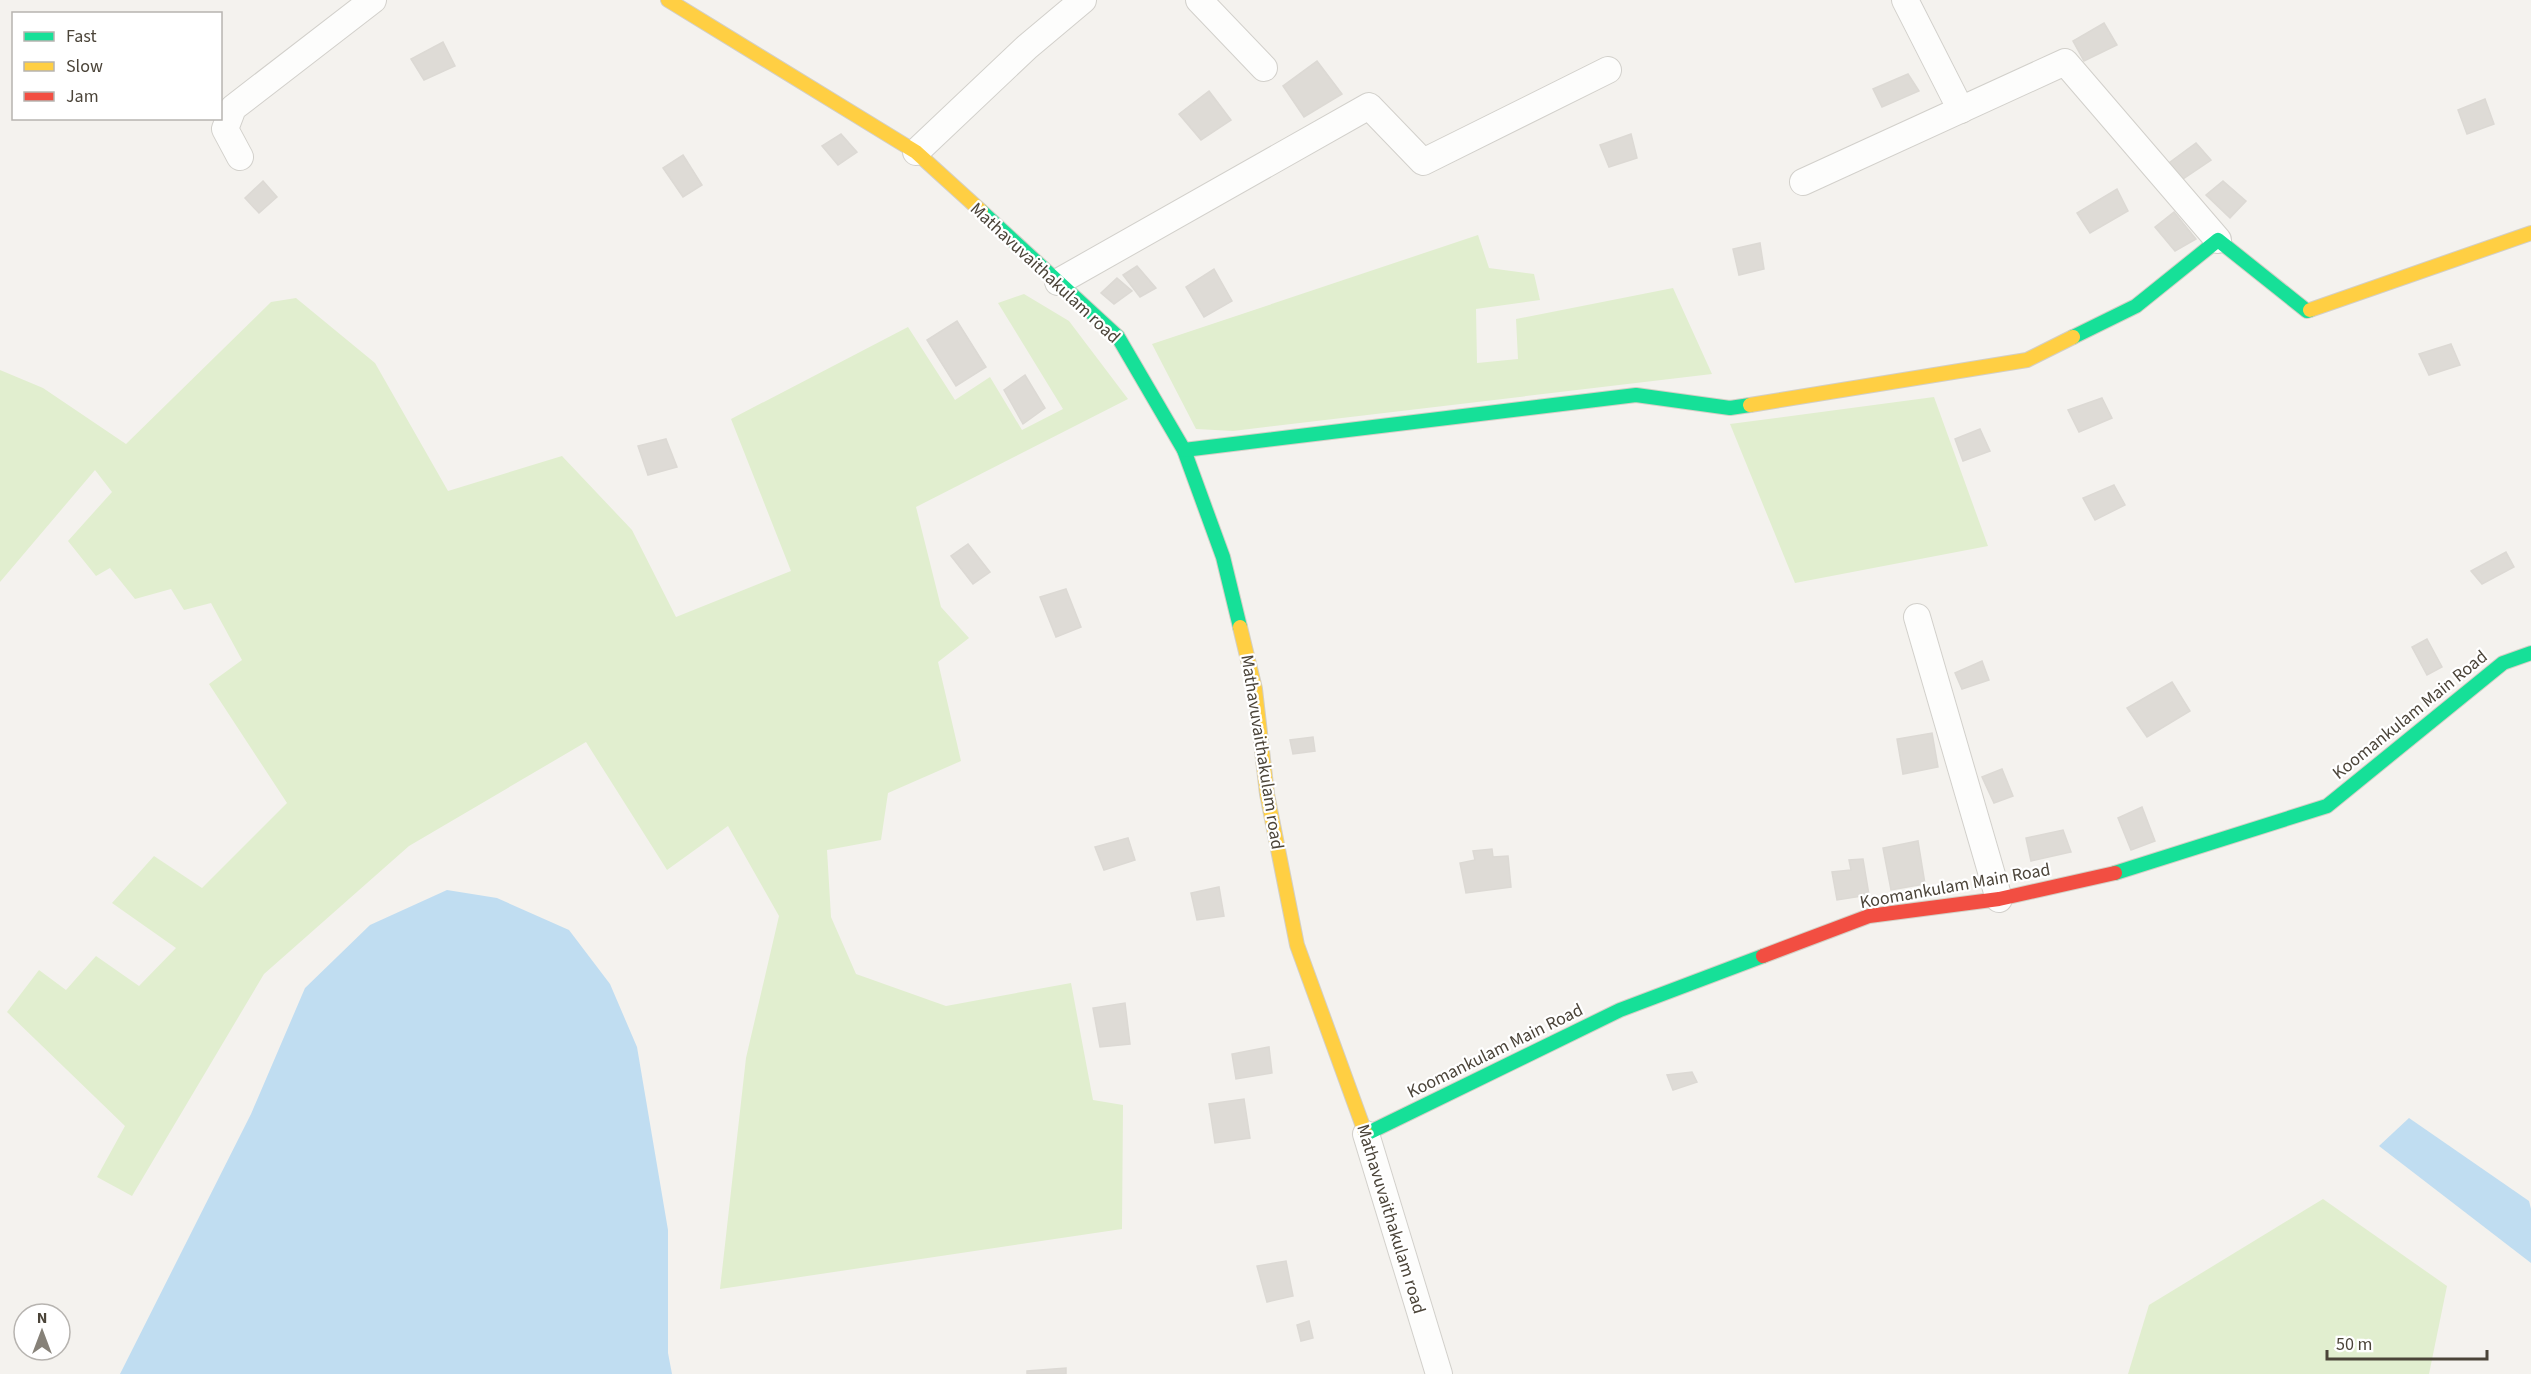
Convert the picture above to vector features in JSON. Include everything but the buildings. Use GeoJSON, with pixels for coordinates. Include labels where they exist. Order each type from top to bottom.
{"type":"FeatureCollection","features":[{"type":"Feature","properties":{"kind":"street"},"geometry":{"type":"LineString","coordinates":[[240,157],[225,129],[233,108],[373,0]]}},
{"type":"Feature","properties":{"kind":"street","name":"Mathavuvaithakulam road"},"geometry":{"type":"LineString","coordinates":[[668,0],[916,152],[1118,337],[1184,450],[1223,557],[1255,689],[1267,794],[1297,945],[1366,1134],[1439,1374]]}},
{"type":"Feature","properties":{"kind":"street"},"geometry":{"type":"LineString","coordinates":[[916,152],[1027,47],[1083,0]]}},
{"type":"Feature","properties":{"kind":"street"},"geometry":{"type":"LineString","coordinates":[[1199,0],[1264,68]]}},
{"type":"Feature","properties":{"kind":"street"},"geometry":{"type":"LineString","coordinates":[[1905,0],[1960,110]]}},
{"type":"Feature","properties":{"kind":"street"},"geometry":{"type":"LineString","coordinates":[[1803,182],[2065,62],[2218,240],[2307,311],[2531,233]]}},
{"type":"Feature","properties":{"kind":"street"},"geometry":{"type":"LineString","coordinates":[[1058,282],[1369,106],[1423,162],[1608,70]]}},
{"type":"Feature","properties":{"kind":"street"},"geometry":{"type":"LineString","coordinates":[[1184,450],[1636,395],[1730,408],[2027,360],[2136,306],[2218,240]]}},
{"type":"Feature","properties":{"kind":"street"},"geometry":{"type":"LineString","coordinates":[[1917,617],[2000,899]]}},
{"type":"Feature","properties":{"kind":"street","name":"Koomankulam Main Road"},"geometry":{"type":"LineString","coordinates":[[1366,1134],[1620,1010],[1869,916],[2000,899],[2097,879],[2327,806],[2503,663],[2531,653]]}},
{"type":"Feature","properties":{"kind":"green space"},"geometry":{"type":"Polygon","coordinates":[[[1478,235],[1489,268],[1534,274],[1540,300],[1476,309],[1477,363],[1518,359],[1516,319],[1673,288],[1712,374],[1233,431],[1196,429],[1152,344],[1478,235]]]}},
{"type":"Feature","properties":{"kind":"green space"},"geometry":{"type":"Polygon","coordinates":[[[1024,294],[1069,321],[1128,399],[916,507],[941,607],[969,638],[938,662],[961,761],[888,793],[881,840],[827,850],[831,917],[856,974],[946,1006],[1071,983],[1093,1100],[1123,1105],[1122,1229],[720,1289],[746,1058],[779,916],[728,826],[667,870],[586,742],[409,846],[264,974],[132,1196],[97,1177],[125,1126],[7,1012],[39,970],[66,990],[96,956],[139,986],[176,948],[112,903],[154,856],[202,888],[287,803],[209,684],[242,660],[211,603],[184,610],[171,589],[135,599],[110,568],[96,576],[68,541],[112,492],[95,470],[0,582],[0,370],[43,388],[126,444],[271,302],[296,298],[375,363],[448,491],[562,456],[632,530],[676,617],[791,571],[731,419],[908,327],[955,400],[990,377],[1022,430],[1063,409],[998,303],[1024,294]]]}},
{"type":"Feature","properties":{"kind":"green space"},"geometry":{"type":"Polygon","coordinates":[[[1934,397],[1988,546],[1795,583],[1730,424],[1934,397]]]}},
{"type":"Feature","properties":{"kind":"green space"},"geometry":{"type":"Polygon","coordinates":[[[2323,1199],[2447,1286],[2429,1374],[2128,1374],[2149,1305],[2323,1199]]]}},
{"type":"Feature","properties":{"kind":"water"},"geometry":{"type":"Polygon","coordinates":[[[447,890],[497,898],[569,930],[610,984],[637,1047],[668,1230],[668,1353],[672,1374],[120,1374],[251,1114],[305,988],[370,925],[447,890]]]}},
{"type":"Feature","properties":{"kind":"water"},"geometry":{"type":"Polygon","coordinates":[[[2409,1118],[2529,1201],[2531,1263],[2379,1146],[2409,1118]]]}},
{"type":"Feature","properties":{"kind":"traffic: fast"},"geometry":{"type":"LineString","coordinates":[[981,211],[1118,337],[1184,450],[1223,557],[1240,627]]}},
{"type":"Feature","properties":{"kind":"traffic: fast"},"geometry":{"type":"LineString","coordinates":[[2073,337],[2136,306],[2218,240],[2307,311],[2310,310]]}},
{"type":"Feature","properties":{"kind":"traffic: fast"},"geometry":{"type":"LineString","coordinates":[[1184,450],[1636,395],[1730,408],[1750,405]]}},
{"type":"Feature","properties":{"kind":"traffic: fast"},"geometry":{"type":"LineString","coordinates":[[2115,873],[2327,806],[2503,663],[2531,653]]}},
{"type":"Feature","properties":{"kind":"traffic: fast"},"geometry":{"type":"LineString","coordinates":[[1365,1132],[1366,1134],[1620,1010],[1763,956]]}},
{"type":"Feature","properties":{"kind":"traffic: slow"},"geometry":{"type":"LineString","coordinates":[[668,0],[916,152],[981,211]]}},
{"type":"Feature","properties":{"kind":"traffic: slow"},"geometry":{"type":"LineString","coordinates":[[2310,310],[2531,233]]}},
{"type":"Feature","properties":{"kind":"traffic: slow"},"geometry":{"type":"LineString","coordinates":[[1750,405],[2027,360],[2073,337]]}},
{"type":"Feature","properties":{"kind":"traffic: slow"},"geometry":{"type":"LineString","coordinates":[[1240,627],[1255,689],[1267,794],[1297,945],[1365,1132]]}},
{"type":"Feature","properties":{"kind":"traffic: jam"},"geometry":{"type":"LineString","coordinates":[[1763,956],[1869,916],[1999,899],[2115,873]]}}]}
